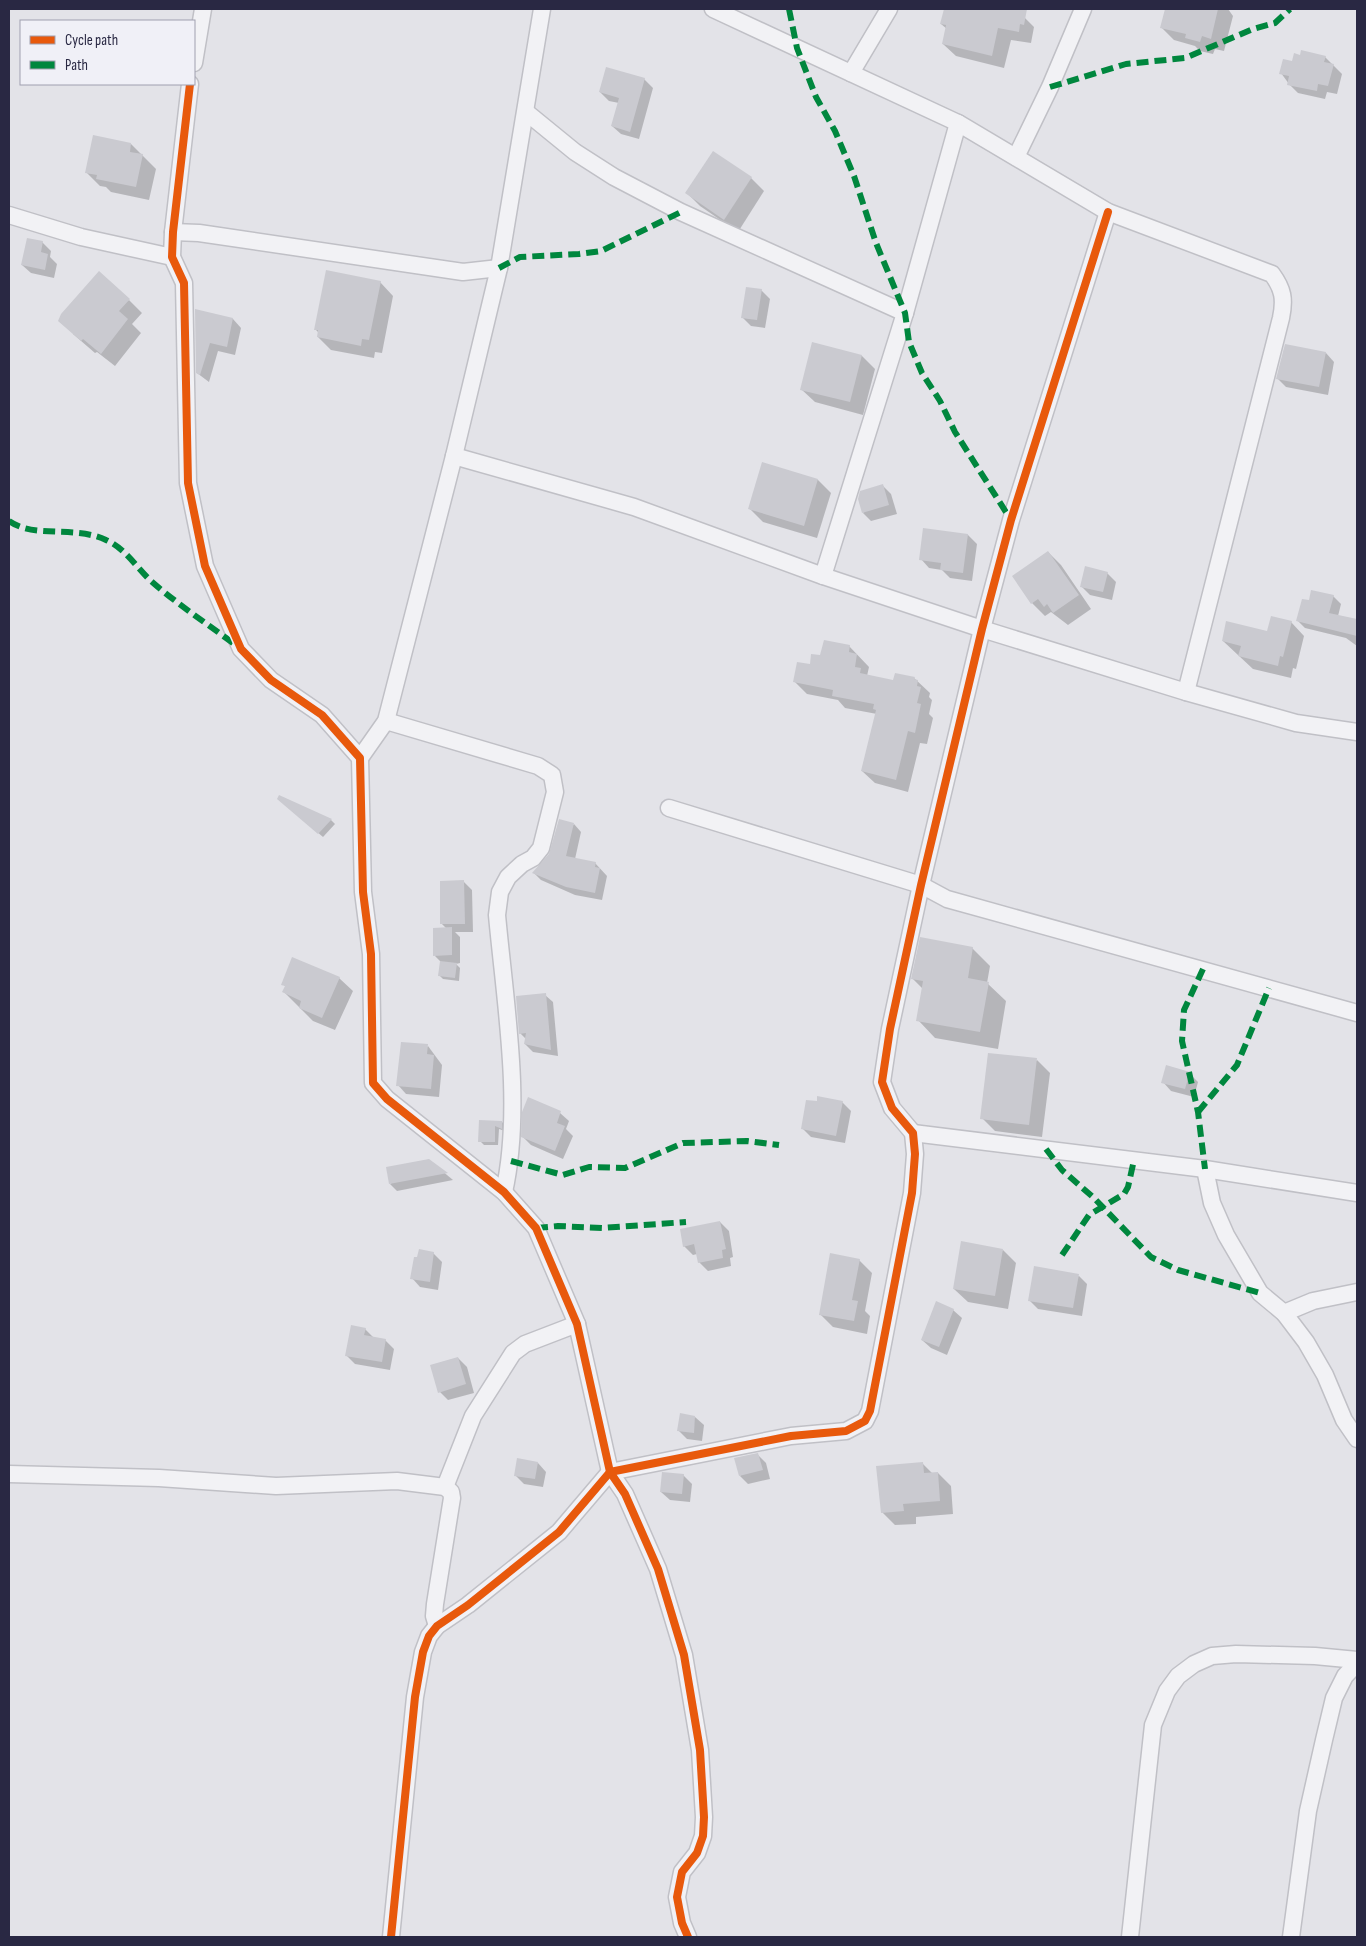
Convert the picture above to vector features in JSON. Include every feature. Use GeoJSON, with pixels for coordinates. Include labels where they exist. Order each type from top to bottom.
{"type":"FeatureCollection","features":[{"type":"Feature","properties":{"kind":"street"},"geometry":{"type":"LineString","coordinates":[[195,57],[203,9]]}},
{"type":"Feature","properties":{"kind":"street"},"geometry":{"type":"LineString","coordinates":[[542,9],[499,268],[454,456],[386,721],[360,758],[363,892],[371,954],[373,1083],[387,1099],[504,1192],[536,1228],[577,1324],[610,1472],[625,1494],[658,1570],[684,1655],[700,1750],[703,1836],[697,1853],[682,1872],[676,1897],[682,1923],[688,1937]]}},
{"type":"Feature","properties":{"kind":"street"},"geometry":{"type":"LineString","coordinates":[[713,9],[958,123],[1108,212],[1272,274],[1281,287],[1284,300],[1186,692]]}},
{"type":"Feature","properties":{"kind":"street"},"geometry":{"type":"LineString","coordinates":[[851,73],[889,9]]}},
{"type":"Feature","properties":{"kind":"street"},"geometry":{"type":"LineString","coordinates":[[1016,157],[1050,87],[1083,9]]}},
{"type":"Feature","properties":{"kind":"street"},"geometry":{"type":"LineString","coordinates":[[190,85],[173,232],[172,257],[184,283],[188,483],[205,566],[241,649],[271,680],[322,716],[360,758]]}},
{"type":"Feature","properties":{"kind":"street"},"geometry":{"type":"LineString","coordinates":[[526,112],[575,152],[614,177],[681,212],[905,313]]}},
{"type":"Feature","properties":{"kind":"street"},"geometry":{"type":"LineString","coordinates":[[823,576],[905,313],[958,123]]}},
{"type":"Feature","properties":{"kind":"street"},"geometry":{"type":"LineString","coordinates":[[391,1937],[415,1697],[423,1652],[429,1636],[437,1626],[468,1605],[552,1538],[577,1512],[610,1472],[791,1436],[846,1431],[865,1420],[870,1411],[912,1193],[915,1154],[913,1133],[892,1108],[882,1082],[890,1029],[921,885],[982,629],[1011,520],[1108,212]]}},
{"type":"Feature","properties":{"kind":"street"},"geometry":{"type":"LineString","coordinates":[[9,215],[81,237],[172,257]]}},
{"type":"Feature","properties":{"kind":"street"},"geometry":{"type":"LineString","coordinates":[[173,232],[199,233],[463,272],[499,268]]}},
{"type":"Feature","properties":{"kind":"street"},"geometry":{"type":"LineString","coordinates":[[454,456],[634,507],[823,576],[982,629],[1186,692],[1296,723],[1357,732]]}},
{"type":"Feature","properties":{"kind":"street"},"geometry":{"type":"LineString","coordinates":[[386,721],[538,766],[552,776],[555,792],[541,848],[533,858],[522,864],[508,877],[500,892],[497,915],[513,1106],[511,1161],[504,1192]]}},
{"type":"Feature","properties":{"kind":"street"},"geometry":{"type":"LineString","coordinates":[[669,808],[921,885],[956,901],[1357,1013]]}},
{"type":"Feature","properties":{"kind":"street"},"geometry":{"type":"LineString","coordinates":[[913,1133],[1205,1169],[1357,1194]]}},
{"type":"Feature","properties":{"kind":"street"},"geometry":{"type":"LineString","coordinates":[[1205,1169],[1212,1203],[1226,1235],[1260,1293],[1284,1313],[1306,1342],[1344,1420],[1357,1439]]}},
{"type":"Feature","properties":{"kind":"street"},"geometry":{"type":"LineString","coordinates":[[1284,1313],[1313,1301],[1357,1292]]}},
{"type":"Feature","properties":{"kind":"street"},"geometry":{"type":"LineString","coordinates":[[444,1487],[473,1416],[514,1353],[525,1344],[577,1324]]}},
{"type":"Feature","properties":{"kind":"street"},"geometry":{"type":"LineString","coordinates":[[9,1474],[159,1478],[276,1486],[397,1482],[444,1487],[452,1492],[452,1498],[435,1604],[434,1616],[437,1626]]}},
{"type":"Feature","properties":{"kind":"street"},"geometry":{"type":"LineString","coordinates":[[1130,1937],[1153,1725],[1167,1691],[1178,1676],[1194,1664],[1212,1656],[1236,1654],[1315,1656],[1357,1662]]}},
{"type":"Feature","properties":{"kind":"street"},"geometry":{"type":"LineString","coordinates":[[1290,1937],[1308,1810],[1334,1698],[1345,1676],[1357,1662]]}},
{"type":"Feature","properties":{"kind":"building"},"geometry":{"type":"Polygon","coordinates":[[[944,9],[1027,9],[1024,25],[1020,24],[1019,32],[998,28],[992,56],[942,44],[946,25],[940,24],[944,9]]]}},
{"type":"Feature","properties":{"kind":"building"},"geometry":{"type":"Polygon","coordinates":[[[1165,9],[1218,9],[1211,39],[1202,36],[1200,42],[1185,38],[1186,34],[1160,28],[1165,9]]]}},
{"type":"Feature","properties":{"kind":"building"},"geometry":{"type":"Polygon","coordinates":[[[1301,50],[1326,56],[1324,62],[1334,64],[1328,86],[1318,84],[1317,91],[1287,85],[1289,76],[1279,74],[1283,59],[1292,61],[1294,53],[1300,55],[1301,50]]]}},
{"type":"Feature","properties":{"kind":"building"},"geometry":{"type":"Polygon","coordinates":[[[606,67],[645,78],[630,132],[611,126],[619,98],[599,92],[606,67]]]}},
{"type":"Feature","properties":{"kind":"building"},"geometry":{"type":"Polygon","coordinates":[[[93,135],[131,143],[130,152],[143,154],[136,187],[96,179],[97,175],[85,173],[93,135]]]}},
{"type":"Feature","properties":{"kind":"building"},"geometry":{"type":"Polygon","coordinates":[[[713,151],[752,177],[724,220],[685,193],[713,151]]]}},
{"type":"Feature","properties":{"kind":"building"},"geometry":{"type":"Polygon","coordinates":[[[27,238],[43,241],[41,252],[48,254],[45,270],[21,265],[27,238]]]}},
{"type":"Feature","properties":{"kind":"building"},"geometry":{"type":"Polygon","coordinates":[[[326,270],[381,281],[369,340],[362,339],[361,346],[317,337],[318,330],[314,330],[326,270]]]}},
{"type":"Feature","properties":{"kind":"building"},"geometry":{"type":"Polygon","coordinates":[[[99,271],[130,299],[119,311],[128,319],[101,354],[83,339],[81,341],[58,321],[61,314],[99,271]]]}},
{"type":"Feature","properties":{"kind":"building"},"geometry":{"type":"Polygon","coordinates":[[[746,287],[762,289],[757,320],[741,318],[746,287]]]}},
{"type":"Feature","properties":{"kind":"building"},"geometry":{"type":"Polygon","coordinates":[[[195,309],[233,318],[227,347],[210,343],[200,375],[196,373],[195,309]]]}},
{"type":"Feature","properties":{"kind":"building"},"geometry":{"type":"Polygon","coordinates":[[[812,342],[862,355],[850,402],[800,390],[812,342]]]}},
{"type":"Feature","properties":{"kind":"building"},"geometry":{"type":"Polygon","coordinates":[[[1285,344],[1326,352],[1319,387],[1276,379],[1285,344]]]}},
{"type":"Feature","properties":{"kind":"building"},"geometry":{"type":"Polygon","coordinates":[[[762,462],[818,479],[804,526],[748,509],[762,462]]]}},
{"type":"Feature","properties":{"kind":"building"},"geometry":{"type":"Polygon","coordinates":[[[883,484],[889,505],[862,513],[858,499],[860,491],[883,484]]]}},
{"type":"Feature","properties":{"kind":"building"},"geometry":{"type":"Polygon","coordinates":[[[923,528],[968,534],[963,573],[940,570],[941,563],[919,560],[923,528]]]}},
{"type":"Feature","properties":{"kind":"building"},"geometry":{"type":"Polygon","coordinates":[[[1048,551],[1079,595],[1053,613],[1047,604],[1044,607],[1038,599],[1031,604],[1012,576],[1048,551]]]}},
{"type":"Feature","properties":{"kind":"building"},"geometry":{"type":"Polygon","coordinates":[[[1085,566],[1108,572],[1103,592],[1080,587],[1085,566]]]}},
{"type":"Feature","properties":{"kind":"building"},"geometry":{"type":"Polygon","coordinates":[[[1311,590],[1334,595],[1329,613],[1357,619],[1357,636],[1296,621],[1302,599],[1309,600],[1311,590]]]}},
{"type":"Feature","properties":{"kind":"building"},"geometry":{"type":"Polygon","coordinates":[[[1271,616],[1292,621],[1283,657],[1280,656],[1278,666],[1238,656],[1241,646],[1222,641],[1226,621],[1267,631],[1271,616]]]}},
{"type":"Feature","properties":{"kind":"building"},"geometry":{"type":"Polygon","coordinates":[[[824,640],[850,645],[849,652],[857,654],[855,667],[861,668],[860,673],[893,680],[895,673],[915,677],[914,679],[918,680],[917,686],[921,687],[917,703],[921,704],[915,733],[908,731],[896,780],[861,771],[876,710],[873,709],[874,704],[832,696],[833,690],[793,682],[797,662],[810,664],[811,654],[820,655],[824,640]]]}},
{"type":"Feature","properties":{"kind":"building"},"geometry":{"type":"Polygon","coordinates":[[[279,795],[332,819],[318,834],[277,799],[279,795]]]}},
{"type":"Feature","properties":{"kind":"building"},"geometry":{"type":"Polygon","coordinates":[[[559,819],[574,823],[566,856],[596,862],[595,867],[600,868],[595,893],[566,887],[532,873],[549,854],[559,819]]]}},
{"type":"Feature","properties":{"kind":"building"},"geometry":{"type":"Polygon","coordinates":[[[464,880],[465,924],[440,924],[440,881],[464,880]]]}},
{"type":"Feature","properties":{"kind":"building"},"geometry":{"type":"Polygon","coordinates":[[[452,927],[452,955],[433,956],[433,928],[452,927]]]}},
{"type":"Feature","properties":{"kind":"building"},"geometry":{"type":"Polygon","coordinates":[[[920,937],[973,947],[968,978],[989,982],[980,1032],[916,1021],[923,981],[911,979],[920,937]]]}},
{"type":"Feature","properties":{"kind":"building"},"geometry":{"type":"Polygon","coordinates":[[[292,957],[340,977],[322,1018],[299,1008],[301,1001],[282,992],[285,986],[281,985],[292,957]]]}},
{"type":"Feature","properties":{"kind":"building"},"geometry":{"type":"Polygon","coordinates":[[[440,961],[457,963],[455,978],[438,976],[440,961]]]}},
{"type":"Feature","properties":{"kind":"building"},"geometry":{"type":"Polygon","coordinates":[[[546,993],[551,1050],[524,1044],[526,1033],[519,1034],[516,996],[546,993]]]}},
{"type":"Feature","properties":{"kind":"building"},"geometry":{"type":"Polygon","coordinates":[[[401,1042],[428,1044],[427,1054],[434,1055],[431,1089],[396,1086],[401,1042]]]}},
{"type":"Feature","properties":{"kind":"building"},"geometry":{"type":"Polygon","coordinates":[[[988,1053],[1037,1058],[1029,1125],[980,1119],[988,1053]]]}},
{"type":"Feature","properties":{"kind":"building"},"geometry":{"type":"Polygon","coordinates":[[[1166,1065],[1190,1072],[1185,1089],[1161,1083],[1166,1065]]]}},
{"type":"Feature","properties":{"kind":"building"},"geometry":{"type":"Polygon","coordinates":[[[817,1096],[843,1101],[836,1136],[801,1129],[806,1100],[817,1101],[817,1096]]]}},
{"type":"Feature","properties":{"kind":"building"},"geometry":{"type":"Polygon","coordinates":[[[528,1097],[561,1111],[557,1123],[565,1126],[555,1151],[521,1137],[522,1112],[528,1097]]]}},
{"type":"Feature","properties":{"kind":"building"},"geometry":{"type":"Polygon","coordinates":[[[479,1120],[502,1121],[502,1129],[495,1126],[495,1142],[478,1142],[479,1120]]]}},
{"type":"Feature","properties":{"kind":"building"},"geometry":{"type":"Polygon","coordinates":[[[429,1159],[448,1173],[389,1184],[386,1167],[429,1159]]]}},
{"type":"Feature","properties":{"kind":"building"},"geometry":{"type":"Polygon","coordinates":[[[720,1221],[726,1249],[722,1250],[723,1258],[698,1263],[694,1244],[683,1247],[680,1229],[720,1221]]]}},
{"type":"Feature","properties":{"kind":"building"},"geometry":{"type":"Polygon","coordinates":[[[961,1241],[1003,1249],[995,1296],[953,1289],[961,1241]]]}},
{"type":"Feature","properties":{"kind":"building"},"geometry":{"type":"Polygon","coordinates":[[[419,1249],[434,1252],[430,1282],[410,1279],[414,1257],[417,1257],[419,1249]]]}},
{"type":"Feature","properties":{"kind":"building"},"geometry":{"type":"Polygon","coordinates":[[[830,1253],[860,1259],[852,1300],[858,1301],[854,1321],[819,1315],[830,1253]]]}},
{"type":"Feature","properties":{"kind":"building"},"geometry":{"type":"Polygon","coordinates":[[[1034,1266],[1079,1274],[1073,1308],[1028,1301],[1034,1266]]]}},
{"type":"Feature","properties":{"kind":"building"},"geometry":{"type":"Polygon","coordinates":[[[936,1301],[954,1309],[939,1347],[921,1340],[936,1301]]]}},
{"type":"Feature","properties":{"kind":"building"},"geometry":{"type":"Polygon","coordinates":[[[351,1325],[366,1328],[364,1335],[386,1339],[382,1362],[345,1356],[351,1325]]]}},
{"type":"Feature","properties":{"kind":"building"},"geometry":{"type":"Polygon","coordinates":[[[458,1357],[466,1384],[438,1393],[430,1365],[458,1357]]]}},
{"type":"Feature","properties":{"kind":"building"},"geometry":{"type":"Polygon","coordinates":[[[680,1413],[695,1416],[694,1433],[677,1431],[680,1413]]]}},
{"type":"Feature","properties":{"kind":"building"},"geometry":{"type":"Polygon","coordinates":[[[758,1453],[763,1470],[739,1476],[734,1458],[758,1453]]]}},
{"type":"Feature","properties":{"kind":"building"},"geometry":{"type":"Polygon","coordinates":[[[517,1458],[538,1462],[535,1479],[514,1476],[517,1458]]]}},
{"type":"Feature","properties":{"kind":"building"},"geometry":{"type":"Polygon","coordinates":[[[923,1462],[924,1473],[938,1472],[940,1501],[903,1504],[904,1511],[881,1513],[876,1466],[923,1462]]]}},
{"type":"Feature","properties":{"kind":"building"},"geometry":{"type":"Polygon","coordinates":[[[662,1472],[684,1474],[682,1494],[660,1492],[662,1472]]]}},
{"type":"Feature","properties":{"kind":"marked path"},"geometry":{"type":"LineString","coordinates":[[789,9],[797,48],[816,97],[835,131],[854,176],[876,243],[905,313],[909,342],[922,373],[940,401],[955,432],[1011,520]]}},
{"type":"Feature","properties":{"kind":"marked path"},"geometry":{"type":"LineString","coordinates":[[1050,87],[1126,64],[1185,58],[1253,29],[1275,23],[1290,9]]}},
{"type":"Feature","properties":{"kind":"marked path"},"geometry":{"type":"LineString","coordinates":[[499,268],[520,257],[601,251],[681,212]]}},
{"type":"Feature","properties":{"kind":"marked path"},"geometry":{"type":"LineString","coordinates":[[9,521],[31,529],[81,533],[113,543],[161,590],[237,646]]}},
{"type":"Feature","properties":{"kind":"marked path"},"geometry":{"type":"LineString","coordinates":[[1203,969],[1184,1010],[1182,1041],[1198,1112],[1205,1169]]}},
{"type":"Feature","properties":{"kind":"marked path"},"geometry":{"type":"LineString","coordinates":[[1198,1112],[1237,1065],[1269,988]]}},
{"type":"Feature","properties":{"kind":"marked path"},"geometry":{"type":"LineString","coordinates":[[511,1161],[563,1175],[589,1167],[625,1168],[683,1143],[747,1141],[779,1145]]}},
{"type":"Feature","properties":{"kind":"marked path"},"geometry":{"type":"LineString","coordinates":[[1046,1149],[1062,1170],[1094,1198],[1151,1257],[1178,1270],[1260,1293]]}},
{"type":"Feature","properties":{"kind":"marked path"},"geometry":{"type":"LineString","coordinates":[[1062,1255],[1089,1215],[1124,1194],[1128,1187],[1134,1160]]}},
{"type":"Feature","properties":{"kind":"marked path"},"geometry":{"type":"LineString","coordinates":[[536,1228],[558,1226],[602,1228],[686,1222]]}},
{"type":"Feature","properties":{"kind":"cycle path"},"geometry":{"type":"LineString","coordinates":[[190,85],[173,232],[172,257],[184,283],[188,483],[205,566],[241,649],[271,680],[322,715],[360,758],[363,892],[371,954],[373,1083],[387,1099],[504,1192],[536,1228],[577,1324],[610,1472],[625,1494],[658,1569],[684,1655],[700,1750],[704,1817],[703,1836],[697,1853],[682,1872],[677,1897],[682,1923],[688,1937]]}},
{"type":"Feature","properties":{"kind":"cycle path"},"geometry":{"type":"LineString","coordinates":[[391,1937],[415,1697],[423,1652],[429,1636],[437,1626],[468,1605],[559,1532],[610,1472],[791,1436],[846,1431],[865,1421],[870,1411],[912,1193],[915,1154],[913,1133],[892,1108],[882,1082],[890,1029],[921,885],[982,629],[1011,520],[1108,212]]}}]}
